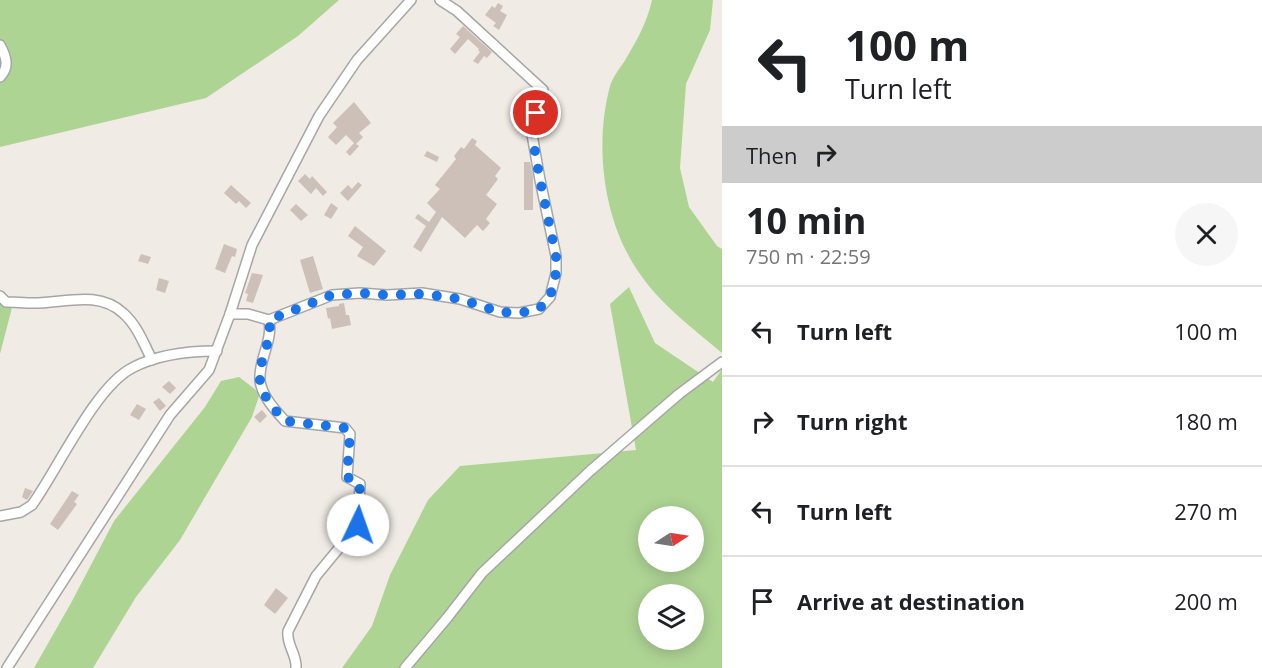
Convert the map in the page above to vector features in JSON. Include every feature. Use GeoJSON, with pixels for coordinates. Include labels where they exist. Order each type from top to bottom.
{"type":"FeatureCollection","features":[{"type":"Feature","properties":{"kind":"street"},"geometry":{"type":"LineString","coordinates":[[8,668],[171,415],[209,370],[252,245],[320,116],[357,60],[411,0]]}},
{"type":"Feature","properties":{"kind":"street"},"geometry":{"type":"LineString","coordinates":[[230,314],[248,314],[269,320],[332,295],[360,293],[423,294],[460,299],[500,312],[519,313],[539,309],[550,297],[556,273],[556,256],[530,123],[542,101],[543,90],[457,11],[440,0]]}},
{"type":"Feature","properties":{"kind":"street"},"geometry":{"type":"LineString","coordinates":[[0,45],[6,57],[4,73],[0,77]]}},
{"type":"Feature","properties":{"kind":"street"},"geometry":{"type":"LineString","coordinates":[[0,296],[6,302],[34,303],[93,298],[109,303],[123,313],[135,327],[152,360]]}},
{"type":"Feature","properties":{"kind":"street"},"geometry":{"type":"LineString","coordinates":[[269,320],[269,343],[261,367],[260,382],[268,400],[285,421],[345,428],[350,434],[347,477],[360,484],[358,525],[316,576],[288,631],[287,640],[297,659],[296,668]]}},
{"type":"Feature","properties":{"kind":"street"},"geometry":{"type":"LineString","coordinates":[[0,516],[21,512],[32,505],[107,388],[132,368],[152,360],[198,351],[217,351]]}},
{"type":"Feature","properties":{"kind":"street"},"geometry":{"type":"LineString","coordinates":[[405,668],[482,573],[590,471],[679,394],[722,362]]}},
{"type":"Feature","properties":{"kind":"green space"},"geometry":{"type":"Polygon","coordinates":[[[0,0],[339,0],[298,36],[206,98],[0,147],[0,0]]]}},
{"type":"Feature","properties":{"kind":"green space"},"geometry":{"type":"Polygon","coordinates":[[[652,0],[713,0],[710,30],[686,84],[680,168],[689,207],[717,246],[722,249],[722,353],[668,306],[640,274],[617,231],[605,183],[603,133],[610,86],[641,32],[652,0]]]}},
{"type":"Feature","properties":{"kind":"green space"},"geometry":{"type":"Polygon","coordinates":[[[629,287],[655,343],[713,382],[722,369],[722,668],[342,668],[372,626],[390,575],[428,500],[460,466],[636,450],[610,304],[629,287]]]}},
{"type":"Feature","properties":{"kind":"green space"},"geometry":{"type":"Polygon","coordinates":[[[0,293],[14,300],[0,354],[0,293]]]}},
{"type":"Feature","properties":{"kind":"green space"},"geometry":{"type":"Polygon","coordinates":[[[239,377],[260,393],[252,417],[180,540],[136,597],[93,668],[34,668],[114,521],[205,407],[221,381],[239,377]]]}},
{"type":"Feature","properties":{"kind":"building"},"geometry":{"type":"Polygon","coordinates":[[[498,3],[503,6],[500,11],[507,15],[499,30],[493,26],[496,23],[485,15],[492,6],[495,8],[498,3]]]}},
{"type":"Feature","properties":{"kind":"building"},"geometry":{"type":"Polygon","coordinates":[[[463,26],[492,52],[487,58],[484,56],[478,64],[473,61],[480,52],[479,49],[468,39],[455,54],[450,49],[460,37],[456,34],[463,26]]]}},
{"type":"Feature","properties":{"kind":"building"},"geometry":{"type":"Polygon","coordinates":[[[354,102],[371,123],[359,133],[363,137],[356,144],[359,146],[350,156],[346,152],[354,143],[346,135],[336,145],[328,137],[337,127],[333,123],[354,102]]]}},
{"type":"Feature","properties":{"kind":"building"},"geometry":{"type":"Polygon","coordinates":[[[472,138],[477,141],[475,145],[501,168],[495,176],[498,179],[486,195],[497,204],[486,219],[490,223],[483,231],[477,225],[465,238],[442,217],[421,252],[413,247],[426,226],[415,218],[418,214],[429,222],[436,212],[427,203],[440,189],[435,185],[456,159],[454,156],[461,147],[464,149],[472,138]]]}},
{"type":"Feature","properties":{"kind":"building"},"geometry":{"type":"Polygon","coordinates":[[[427,151],[439,157],[437,162],[424,156],[427,151]]]}},
{"type":"Feature","properties":{"kind":"building"},"geometry":{"type":"Polygon","coordinates":[[[524,162],[530,162],[533,176],[533,210],[524,210],[524,162]]]}},
{"type":"Feature","properties":{"kind":"building"},"geometry":{"type":"Polygon","coordinates":[[[305,174],[310,179],[312,176],[327,192],[323,196],[316,188],[311,194],[298,181],[305,174]]]}},
{"type":"Feature","properties":{"kind":"building"},"geometry":{"type":"Polygon","coordinates":[[[358,182],[362,185],[348,201],[340,193],[348,185],[352,189],[358,182]]]}},
{"type":"Feature","properties":{"kind":"building"},"geometry":{"type":"Polygon","coordinates":[[[231,185],[251,203],[246,208],[239,201],[236,204],[224,193],[231,185]]]}},
{"type":"Feature","properties":{"kind":"building"},"geometry":{"type":"Polygon","coordinates":[[[331,203],[338,208],[331,219],[324,215],[331,203]]]}},
{"type":"Feature","properties":{"kind":"building"},"geometry":{"type":"Polygon","coordinates":[[[296,204],[308,215],[301,221],[290,210],[296,204]]]}},
{"type":"Feature","properties":{"kind":"building"},"geometry":{"type":"Polygon","coordinates":[[[355,226],[386,251],[374,266],[357,256],[363,247],[348,236],[355,226]]]}},
{"type":"Feature","properties":{"kind":"building"},"geometry":{"type":"Polygon","coordinates":[[[224,244],[237,249],[225,273],[215,269],[224,244]]]}},
{"type":"Feature","properties":{"kind":"building"},"geometry":{"type":"Polygon","coordinates":[[[141,254],[151,257],[148,264],[138,261],[141,254]]]}},
{"type":"Feature","properties":{"kind":"building"},"geometry":{"type":"Polygon","coordinates":[[[313,256],[323,289],[310,293],[300,260],[313,256]]]}},
{"type":"Feature","properties":{"kind":"building"},"geometry":{"type":"Polygon","coordinates":[[[252,273],[263,275],[253,303],[246,301],[248,294],[245,293],[252,273]]]}},
{"type":"Feature","properties":{"kind":"building"},"geometry":{"type":"Polygon","coordinates":[[[159,278],[169,281],[165,293],[156,290],[159,278]]]}},
{"type":"Feature","properties":{"kind":"building"},"geometry":{"type":"Polygon","coordinates":[[[344,303],[351,325],[332,329],[326,308],[344,303]]]}},
{"type":"Feature","properties":{"kind":"building"},"geometry":{"type":"Polygon","coordinates":[[[169,381],[176,388],[170,394],[162,387],[169,381]]]}},
{"type":"Feature","properties":{"kind":"building"},"geometry":{"type":"Polygon","coordinates":[[[159,398],[166,406],[160,411],[153,402],[159,398]]]}},
{"type":"Feature","properties":{"kind":"building"},"geometry":{"type":"Polygon","coordinates":[[[137,404],[146,409],[139,420],[130,415],[137,404]]]}},
{"type":"Feature","properties":{"kind":"building"},"geometry":{"type":"Polygon","coordinates":[[[262,410],[267,416],[260,423],[254,417],[262,410]]]}},
{"type":"Feature","properties":{"kind":"building"},"geometry":{"type":"Polygon","coordinates":[[[25,488],[33,491],[27,500],[22,497],[25,488]]]}},
{"type":"Feature","properties":{"kind":"building"},"geometry":{"type":"Polygon","coordinates":[[[72,491],[79,495],[74,502],[77,504],[58,530],[50,524],[72,491]]]}},
{"type":"Feature","properties":{"kind":"building"},"geometry":{"type":"Polygon","coordinates":[[[276,588],[288,598],[275,614],[264,605],[276,588]]]}},
{"type":"Feature","properties":{"kind":"route"},"geometry":{"type":"LineString","coordinates":[[358,525],[360,484],[347,477],[350,434],[345,428],[285,421],[268,400],[260,382],[261,367],[269,343],[269,320],[332,295],[360,293],[387,295],[408,293],[460,299],[500,312],[519,313],[539,309],[550,297],[556,273],[556,256],[530,123],[536,113]]}}]}
